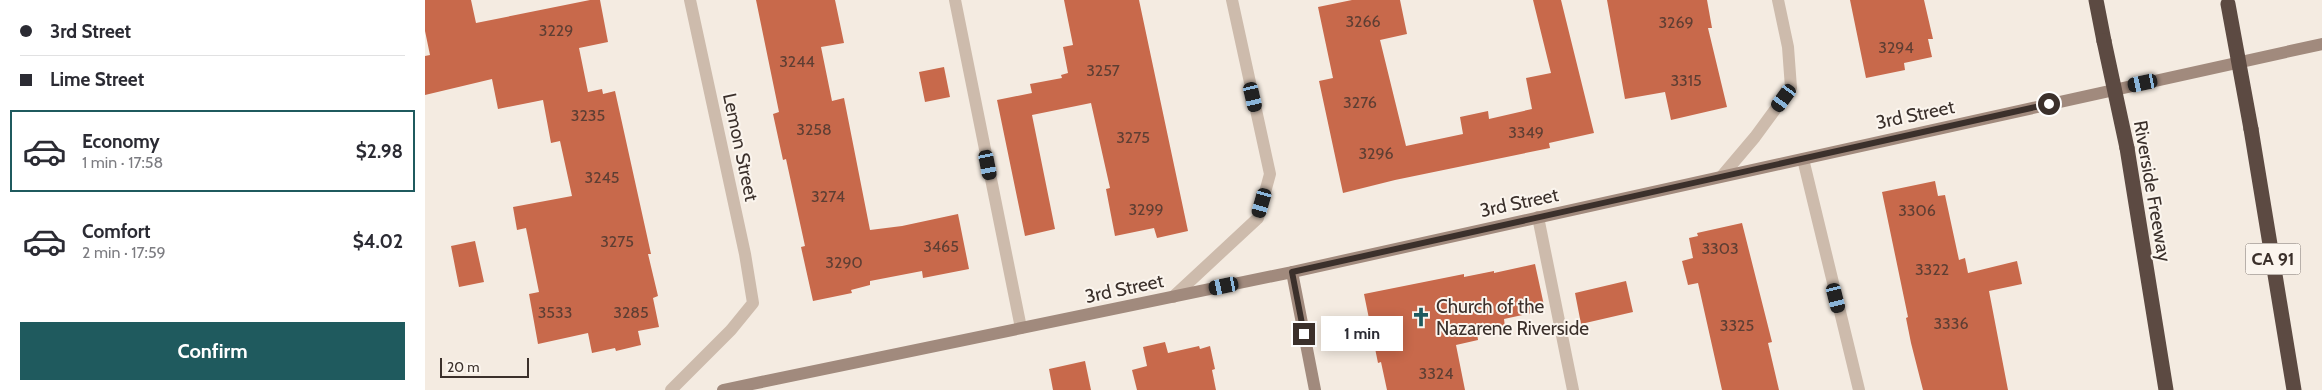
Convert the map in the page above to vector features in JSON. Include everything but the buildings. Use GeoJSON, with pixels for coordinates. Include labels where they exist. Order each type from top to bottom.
{"type":"FeatureCollection","features":[{"type":"Feature","properties":{"kind":"highway","name":"Riverside Freeway"},"geometry":{"type":"LineString","coordinates":[[2095,0],[2127,148],[2166,390]]}},
{"type":"Feature","properties":{"kind":"highway","name":"CA 91"},"geometry":{"type":"LineString","coordinates":[[2228,2],[2294,390]]}},
{"type":"Feature","properties":{"kind":"main road","name":"3rd Street"},"geometry":{"type":"LineString","coordinates":[[723,390],[767,386],[1021,328],[1292,272],[2322,44]]}},
{"type":"Feature","properties":{"kind":"main road"},"geometry":{"type":"LineString","coordinates":[[1292,272],[1315,390]]}},
{"type":"Feature","properties":{"kind":"street","name":"Lemon Street"},"geometry":{"type":"LineString","coordinates":[[671,390],[731,330],[753,303],[745,254],[690,0]]}},
{"type":"Feature","properties":{"kind":"street"},"geometry":{"type":"LineString","coordinates":[[955,0],[1021,328]]}},
{"type":"Feature","properties":{"kind":"street"},"geometry":{"type":"LineString","coordinates":[[1173,297],[1258,218],[1270,174],[1232,0]]}},
{"type":"Feature","properties":{"kind":"street"},"geometry":{"type":"LineString","coordinates":[[1722,176],[1755,137],[1791,88],[1788,47],[1777,0]]}},
{"type":"Feature","properties":{"kind":"street"},"geometry":{"type":"LineString","coordinates":[[1803,158],[1859,390]]}},
{"type":"Feature","properties":{"kind":"street"},"geometry":{"type":"LineString","coordinates":[[1538,217],[1573,390]]}},
{"type":"Feature","properties":{"kind":"place","name":"Church of the Nazarene Riverside"},"geometry":{"type":"Point","coordinates":[1421,317]}},
{"type":"Feature","properties":{"kind":"route"},"geometry":{"type":"LineString","coordinates":[[1304,334],[1292,272],[2049,104]]}}]}
